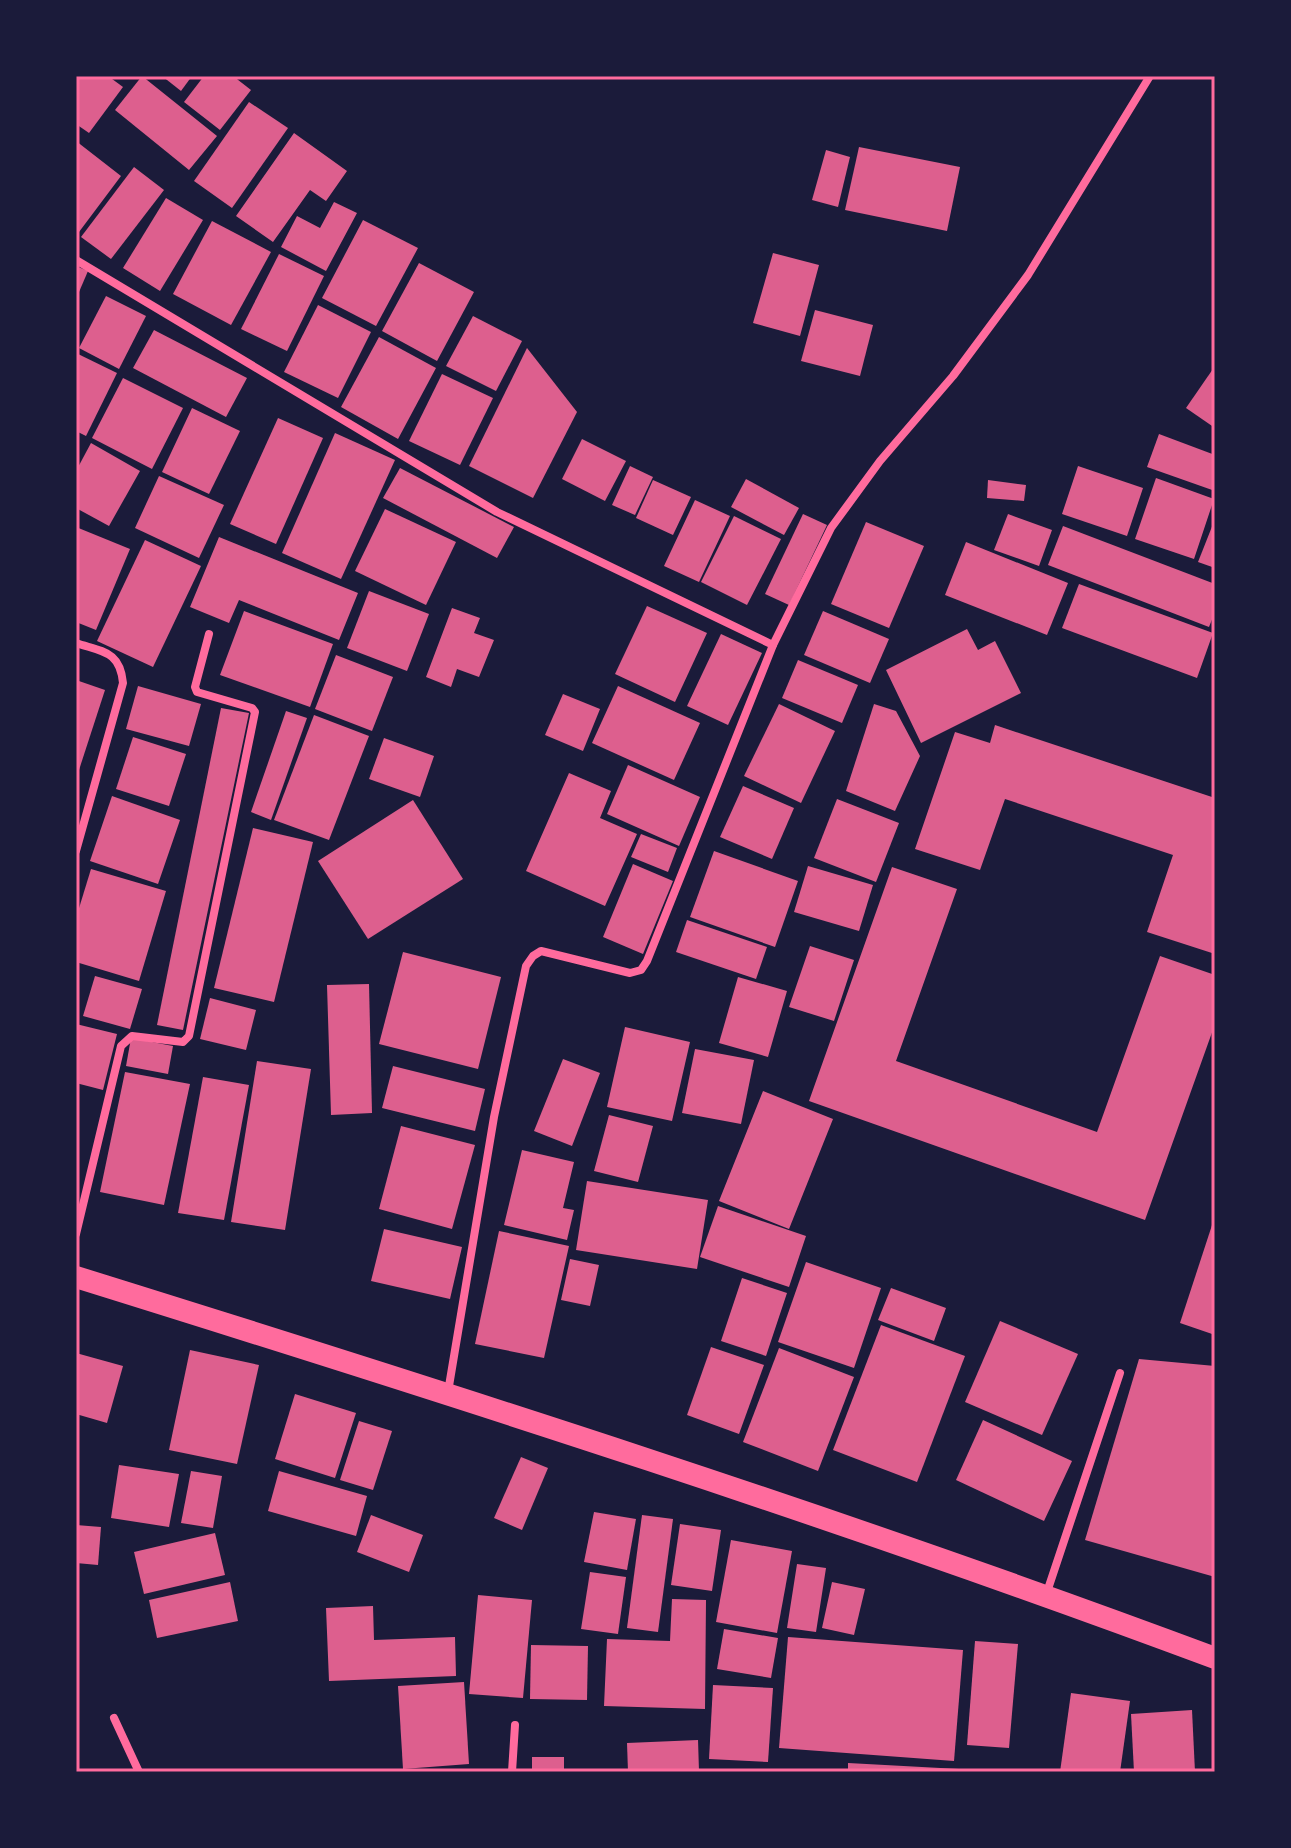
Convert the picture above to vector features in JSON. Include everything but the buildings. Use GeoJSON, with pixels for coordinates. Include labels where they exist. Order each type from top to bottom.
{"type":"FeatureCollection","features":[{"type":"Feature","properties":{"kind":"highway"},"geometry":{"type":"LineString","coordinates":[[76,1277],[448,1393],[1046,1595],[1215,1658]]}},
{"type":"Feature","properties":{"kind":"street"},"geometry":{"type":"LineString","coordinates":[[448,1393],[494,1117],[526,966],[541,951],[630,973],[641,970],[773,645],[831,528],[880,461],[953,376],[1028,275],[1150,76]]}},
{"type":"Feature","properties":{"kind":"street"},"geometry":{"type":"LineString","coordinates":[[76,260],[497,512],[773,645]]}},
{"type":"Feature","properties":{"kind":"street"},"geometry":{"type":"LineString","coordinates":[[76,1234],[121,1046],[132,1036],[183,1042],[189,1036],[255,712],[252,708],[197,692],[195,687],[209,634]]}},
{"type":"Feature","properties":{"kind":"street"},"geometry":{"type":"LineString","coordinates":[[76,643],[111,655],[122,669],[123,683],[76,851]]}},
{"type":"Feature","properties":{"kind":"street"},"geometry":{"type":"LineString","coordinates":[[1046,1595],[1120,1373]]}},
{"type":"Feature","properties":{"kind":"street"},"geometry":{"type":"LineString","coordinates":[[114,1718],[139,1772]]}},
{"type":"Feature","properties":{"kind":"street"},"geometry":{"type":"LineString","coordinates":[[512,1772],[515,1725]]}}]}
